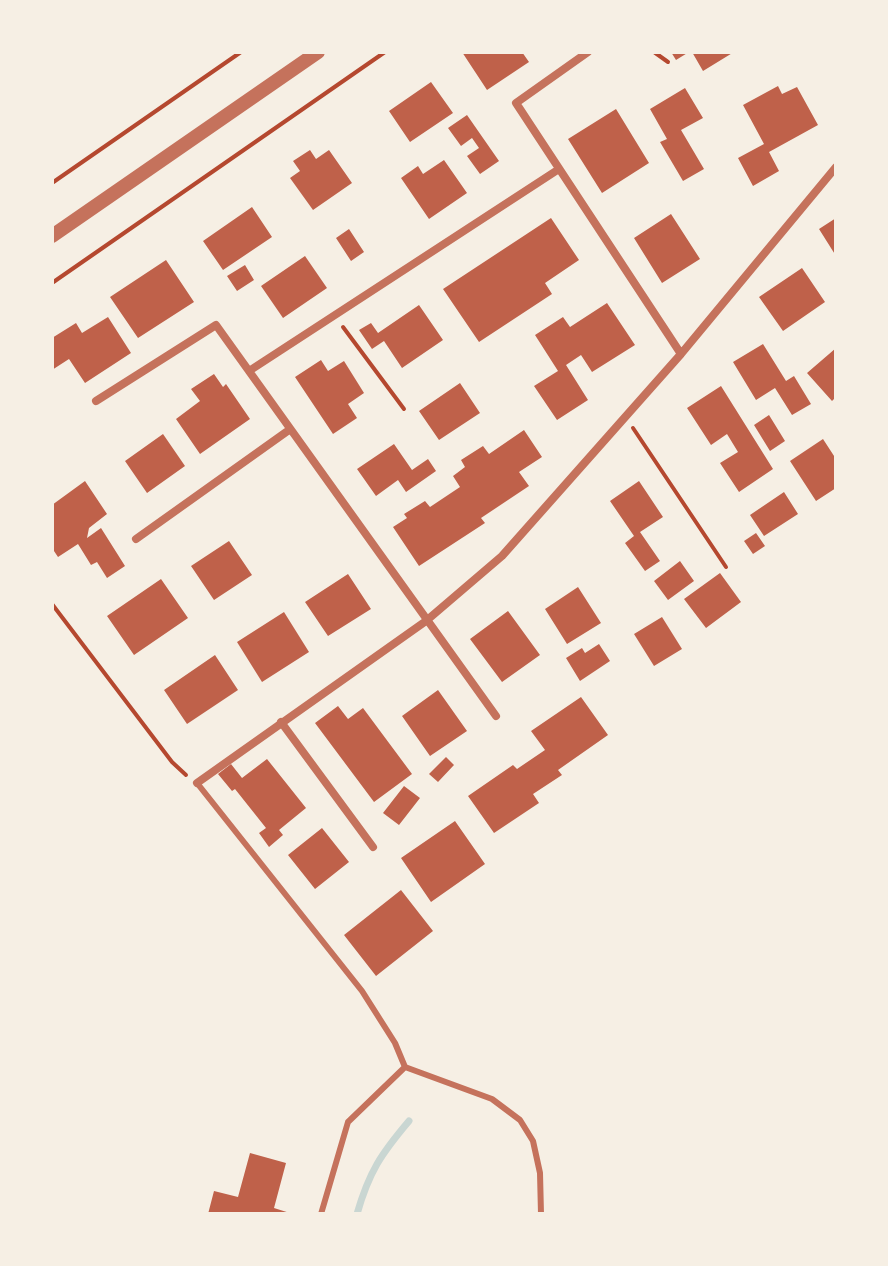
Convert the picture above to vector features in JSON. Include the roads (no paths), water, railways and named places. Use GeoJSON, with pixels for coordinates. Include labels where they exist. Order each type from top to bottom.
{"type":"FeatureCollection","features":[{"type":"Feature","properties":{"kind":"street"},"geometry":{"type":"LineString","coordinates":[[52,236],[318,52]]}},
{"type":"Feature","properties":{"kind":"street"},"geometry":{"type":"LineString","coordinates":[[588,52],[516,103],[681,354]]}},
{"type":"Feature","properties":{"kind":"street"},"geometry":{"type":"LineString","coordinates":[[197,783],[426,621],[502,556],[681,354],[836,167]]}},
{"type":"Feature","properties":{"kind":"street"},"geometry":{"type":"LineString","coordinates":[[249,371],[559,169]]}},
{"type":"Feature","properties":{"kind":"street"},"geometry":{"type":"LineString","coordinates":[[96,401],[216,325],[496,716]]}},
{"type":"Feature","properties":{"kind":"street"},"geometry":{"type":"LineString","coordinates":[[136,539],[289,430]]}},
{"type":"Feature","properties":{"kind":"street"},"geometry":{"type":"LineString","coordinates":[[281,722],[373,847]]}},
{"type":"Feature","properties":{"kind":"lane"},"geometry":{"type":"LineString","coordinates":[[197,783],[362,991],[395,1043],[405,1067],[492,1099],[520,1120],[533,1141],[540,1173],[541,1214]]}},
{"type":"Feature","properties":{"kind":"lane"},"geometry":{"type":"LineString","coordinates":[[321,1214],[348,1122],[405,1067]]}},
{"type":"Feature","properties":{"kind":"waterway"},"geometry":{"type":"LineString","coordinates":[[357,1214],[377,1164],[409,1121]]}}]}
